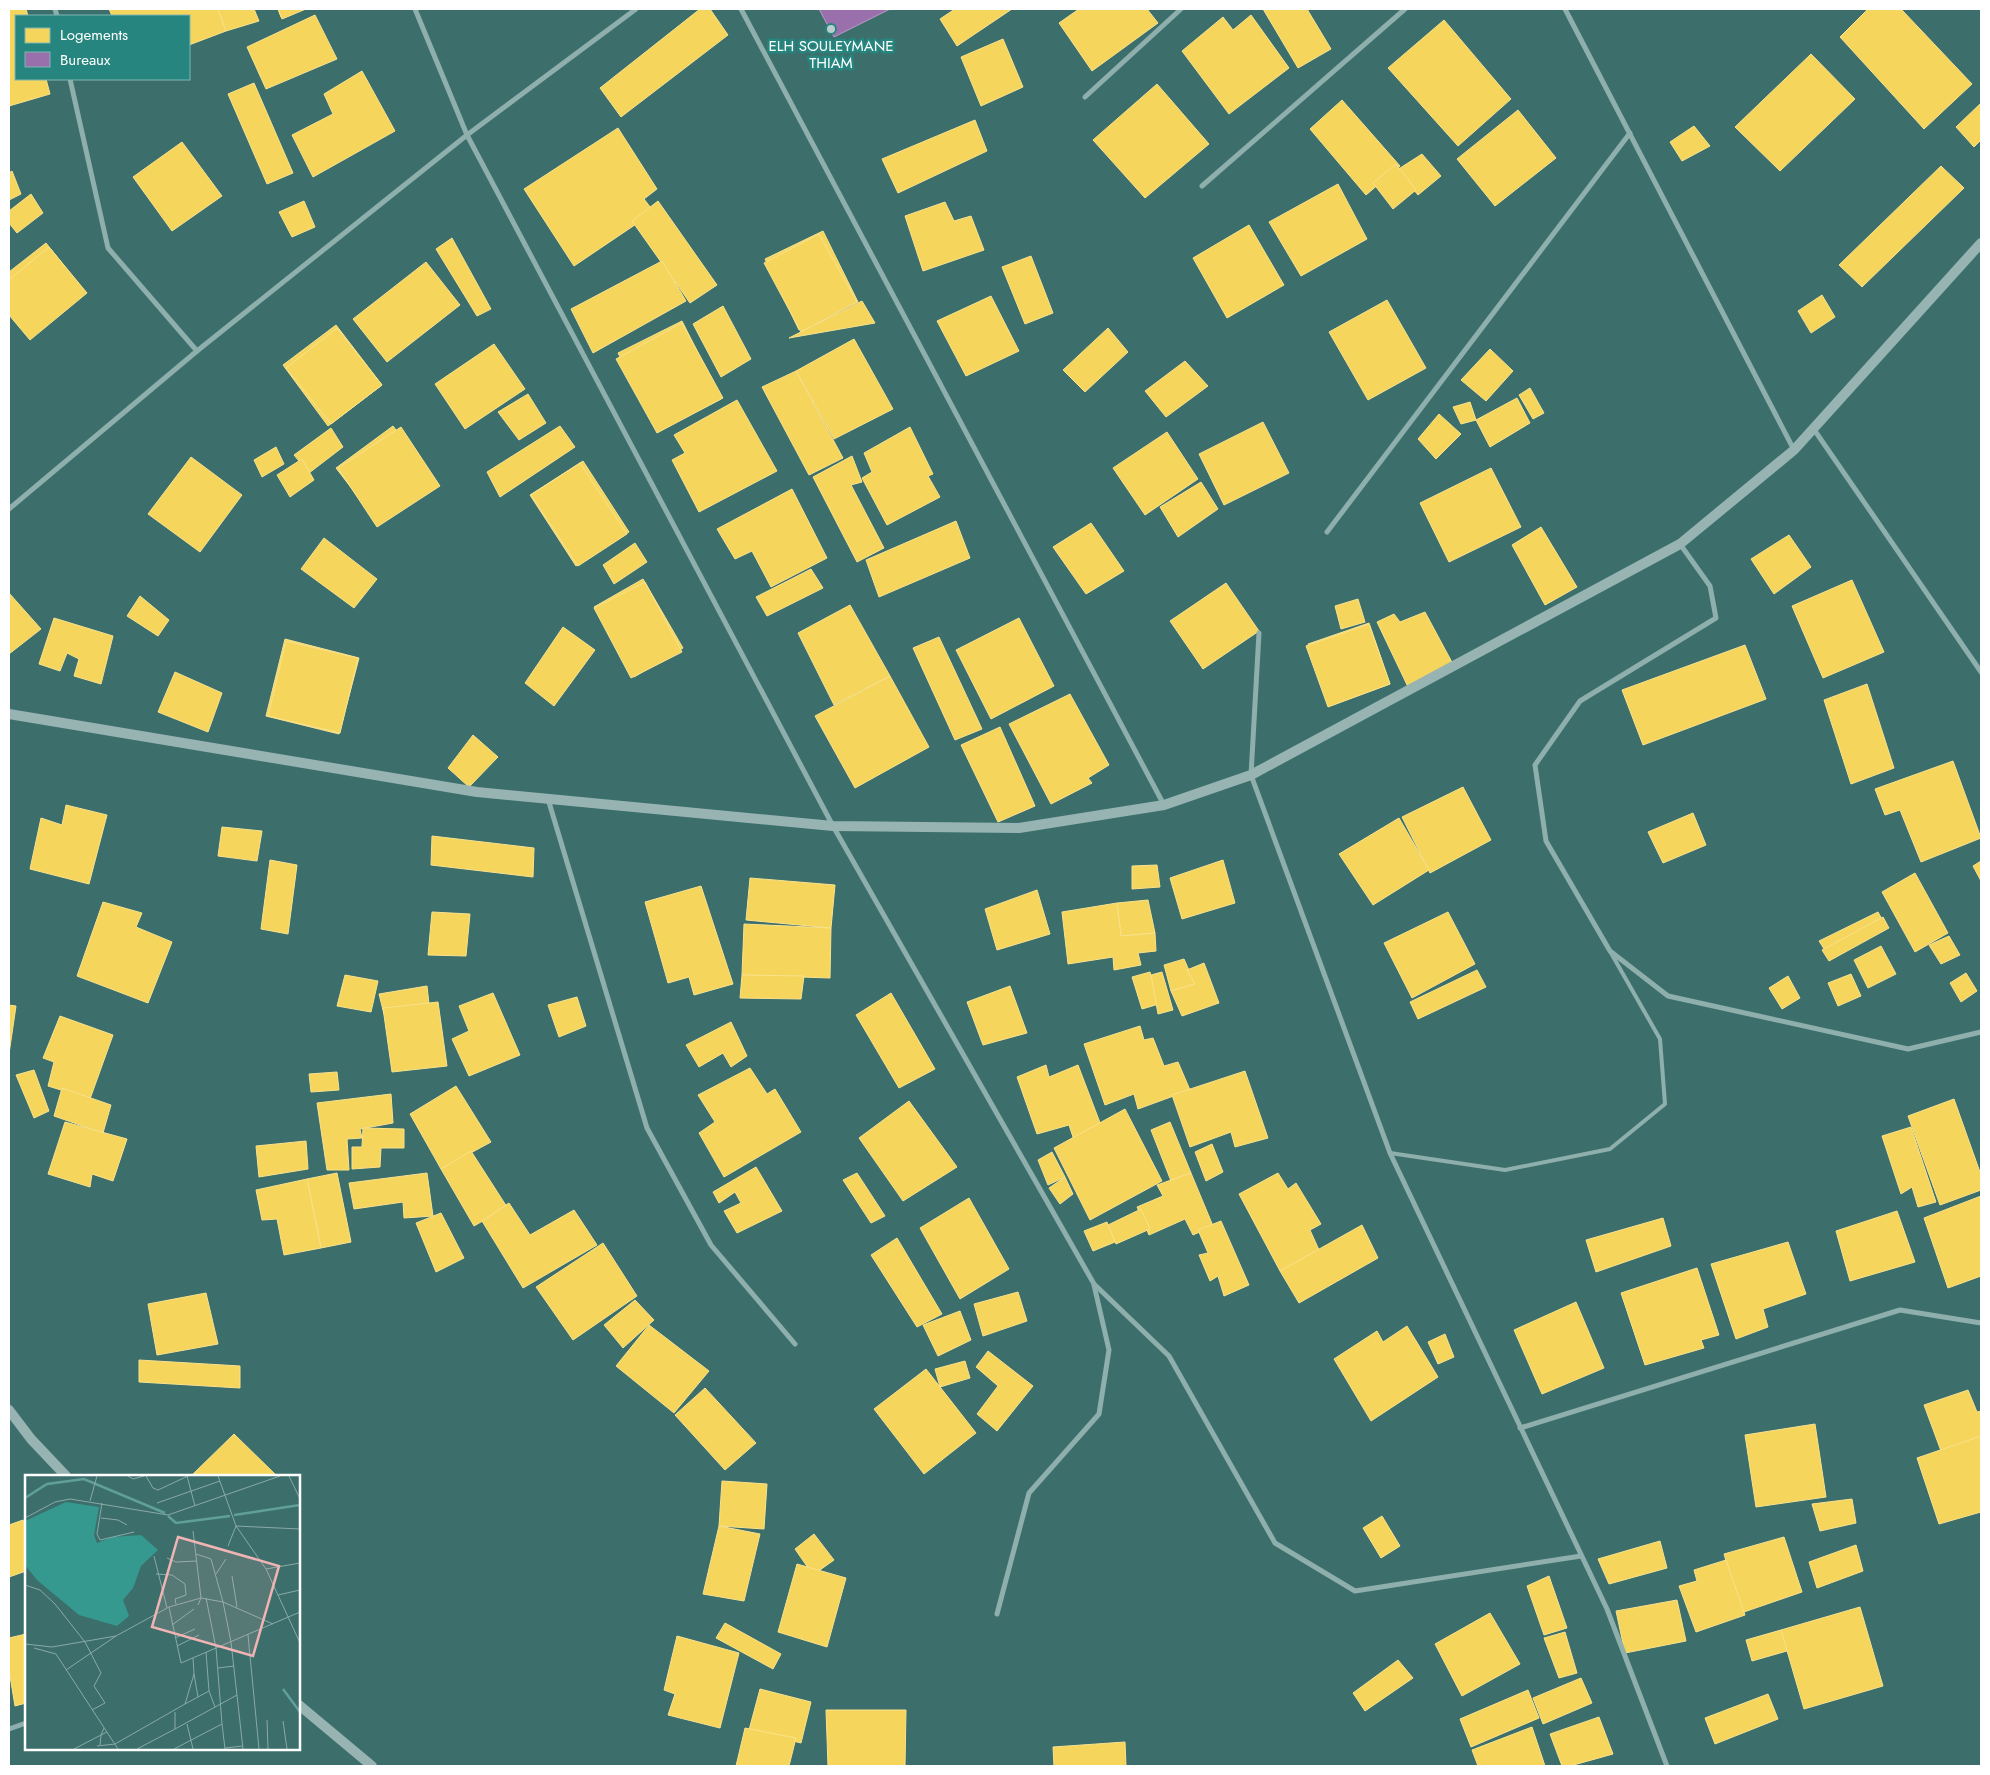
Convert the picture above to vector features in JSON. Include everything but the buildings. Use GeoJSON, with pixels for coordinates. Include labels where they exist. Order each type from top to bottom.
{"type":"FeatureCollection","features":[{"type":"Feature","properties":{"kind":"street"},"geometry":{"type":"LineString","coordinates":[[415,9],[467,136],[833,826],[1094,1284],[1170,1356],[1275,1543],[1355,1591],[1582,1556]]}},
{"type":"Feature","properties":{"kind":"street"},"geometry":{"type":"LineString","coordinates":[[9,509],[197,351],[467,136],[636,9]]}},
{"type":"Feature","properties":{"kind":"street"},"geometry":{"type":"LineString","coordinates":[[741,9],[1164,805]]}},
{"type":"Feature","properties":{"kind":"street"},"geometry":{"type":"LineString","coordinates":[[1085,97],[1181,9]]}},
{"type":"Feature","properties":{"kind":"street"},"geometry":{"type":"LineString","coordinates":[[1202,186],[1405,9]]}},
{"type":"Feature","properties":{"kind":"street"},"geometry":{"type":"LineString","coordinates":[[1565,9],[1794,450]]}},
{"type":"Feature","properties":{"kind":"street"},"geometry":{"type":"LineString","coordinates":[[70,80],[108,248],[197,351]]}},
{"type":"Feature","properties":{"kind":"street"},"geometry":{"type":"LineString","coordinates":[[1327,532],[1630,133]]}},
{"type":"Feature","properties":{"kind":"street"},"geometry":{"type":"LineString","coordinates":[[9,714],[477,792],[833,826],[1019,828],[1164,805],[1251,775],[1680,544],[1794,450],[1981,243]]}},
{"type":"Feature","properties":{"kind":"street"},"geometry":{"type":"LineString","coordinates":[[1814,428],[1981,672]]}},
{"type":"Feature","properties":{"kind":"street"},"geometry":{"type":"LineString","coordinates":[[1680,544],[1710,586],[1716,618],[1580,701],[1535,765],[1546,841],[1610,951],[1668,996],[1908,1049],[1981,1032]]}},
{"type":"Feature","properties":{"kind":"street"},"geometry":{"type":"LineString","coordinates":[[1259,633],[1251,775],[1390,1153],[1607,1610],[1667,1766]]}},
{"type":"Feature","properties":{"kind":"street"},"geometry":{"type":"LineString","coordinates":[[548,799],[647,1128],[711,1245],[795,1344]]}},
{"type":"Feature","properties":{"kind":"street"},"geometry":{"type":"LineString","coordinates":[[997,1614],[1029,1493],[1099,1414],[1109,1350],[1094,1284]]}},
{"type":"Feature","properties":{"kind":"street"},"geometry":{"type":"LineString","coordinates":[[1520,1428],[1900,1310],[1981,1323]]}},
{"type":"Feature","properties":{"kind":"street"},"geometry":{"type":"LineString","coordinates":[[9,1410],[31,1439],[65,1475]]}},
{"type":"Feature","properties":{"kind":"street"},"geometry":{"type":"LineString","coordinates":[[300,1706],[372,1766]]}},
{"type":"Feature","properties":{"kind":"street"},"geometry":{"type":"LineString","coordinates":[[9,1729],[25,1723]]}},
{"type":"Feature","properties":{"kind":"lane"},"geometry":{"type":"LineString","coordinates":[[1390,1153],[1505,1170],[1610,1149],[1665,1104],[1660,1039],[1610,951]]}},
{"type":"Feature","properties":{"kind":"place","name":"ELH SOULEYMANE THIAM"},"geometry":{"type":"Point","coordinates":[831,29]}}]}
